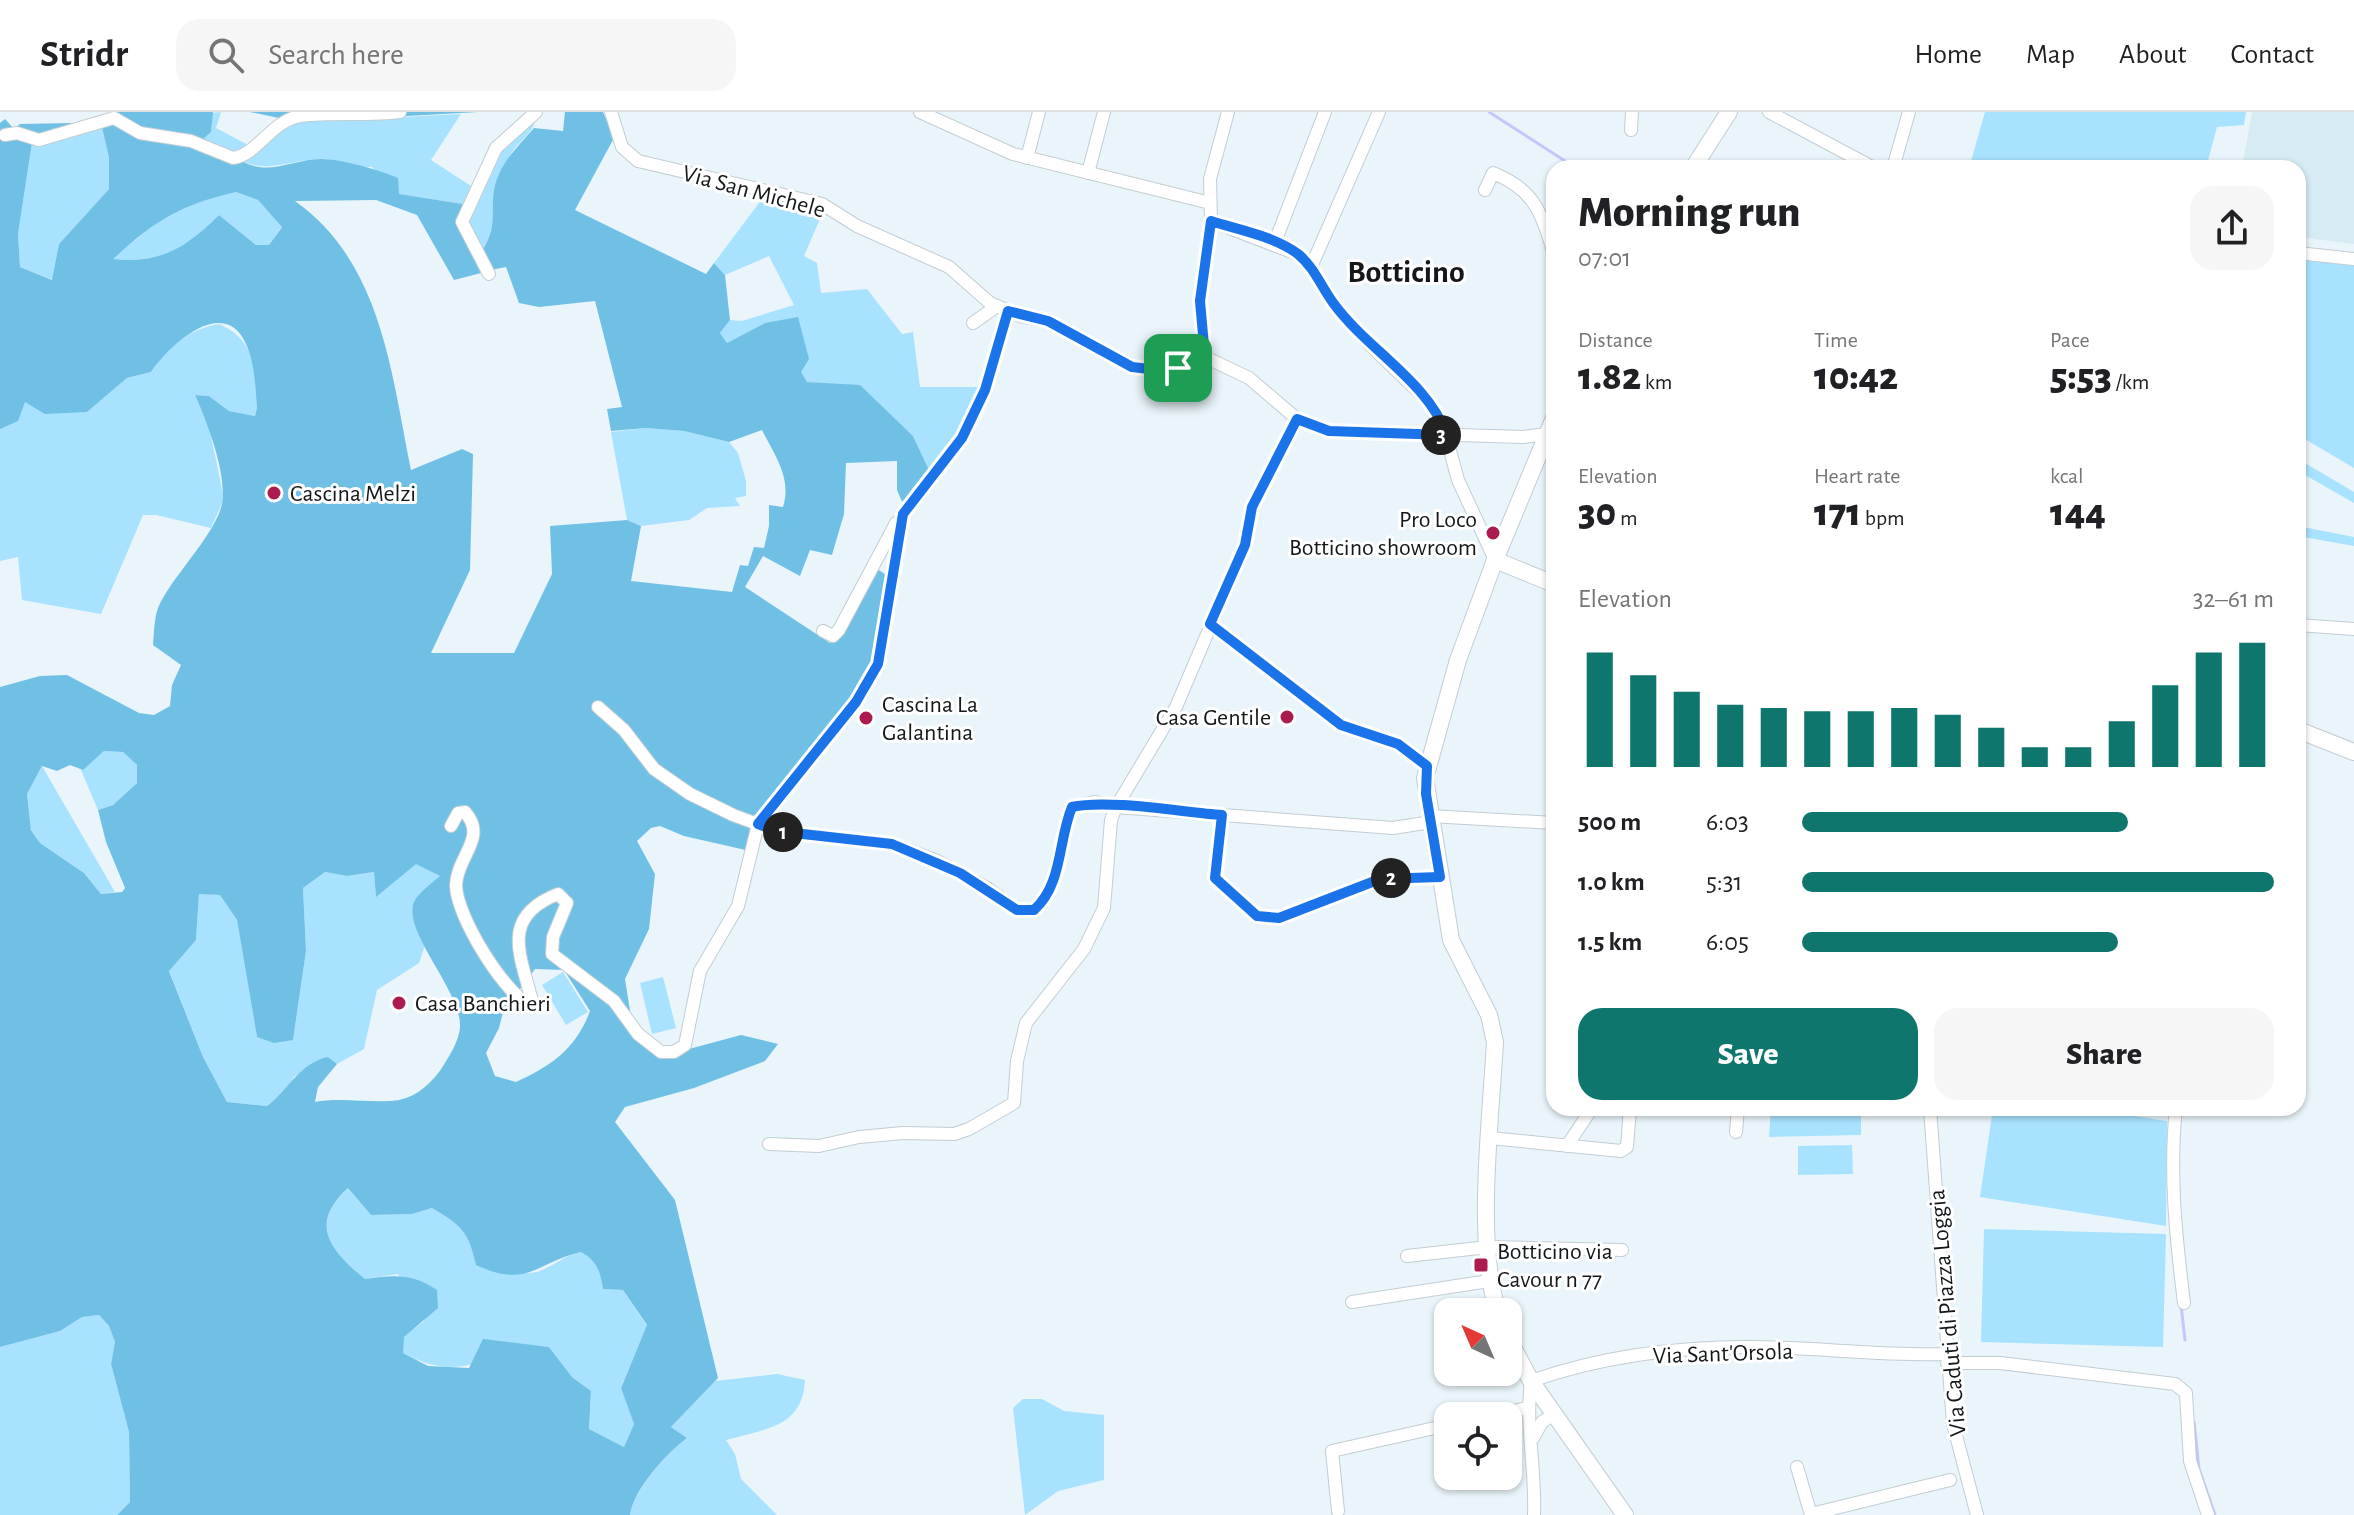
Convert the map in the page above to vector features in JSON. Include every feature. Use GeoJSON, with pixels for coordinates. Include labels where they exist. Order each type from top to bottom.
{"type":"FeatureCollection","features":[{"type":"Feature","properties":{"kind":"street"},"geometry":{"type":"LineString","coordinates":[[5,135],[17,133],[39,140],[114,118],[140,133],[191,141],[233,158],[248,154],[259,139],[298,116],[400,112]]}},
{"type":"Feature","properties":{"kind":"street","name":"Via San Michele"},"geometry":{"type":"LineString","coordinates":[[611,112],[622,147],[638,161],[822,204],[857,226],[949,267],[1003,309],[1048,321],[1132,367],[1166,371],[1205,357]]}},
{"type":"Feature","properties":{"kind":"street"},"geometry":{"type":"LineString","coordinates":[[920,112],[1027,158],[1210,203]]}},
{"type":"Feature","properties":{"kind":"street"},"geometry":{"type":"LineString","coordinates":[[1027,158],[1039,112]]}},
{"type":"Feature","properties":{"kind":"street"},"geometry":{"type":"LineString","coordinates":[[1088,173],[1104,112]]}},
{"type":"Feature","properties":{"kind":"street"},"geometry":{"type":"LineString","coordinates":[[1228,112],[1212,168],[1211,221],[1200,301],[1205,357],[1249,378],[1297,419],[1329,431],[1523,437],[1546,434]]}},
{"type":"Feature","properties":{"kind":"street"},"geometry":{"type":"LineString","coordinates":[[1275,242],[1325,112]]}},
{"type":"Feature","properties":{"kind":"street"},"geometry":{"type":"LineString","coordinates":[[1311,267],[1379,112]]}},
{"type":"Feature","properties":{"kind":"street"},"geometry":{"type":"LineString","coordinates":[[1631,130],[1632,112]]}},
{"type":"Feature","properties":{"kind":"street"},"geometry":{"type":"LineString","coordinates":[[1698,160],[1729,112]]}},
{"type":"Feature","properties":{"kind":"street"},"geometry":{"type":"LineString","coordinates":[[1769,112],[1859,160]]}},
{"type":"Feature","properties":{"kind":"street"},"geometry":{"type":"LineString","coordinates":[[1895,160],[1909,112]]}},
{"type":"Feature","properties":{"kind":"street"},"geometry":{"type":"LineString","coordinates":[[489,274],[462,222],[486,163],[496,148],[531,113]]}},
{"type":"Feature","properties":{"kind":"street"},"geometry":{"type":"LineString","coordinates":[[1485,190],[1493,173],[1520,184],[1534,202],[1546,233]]}},
{"type":"Feature","properties":{"kind":"street"},"geometry":{"type":"LineString","coordinates":[[1211,221],[1275,242],[1297,254],[1311,267],[1334,305],[1427,400],[1447,435],[1458,480],[1495,560],[1546,581]]}},
{"type":"Feature","properties":{"kind":"street"},"geometry":{"type":"LineString","coordinates":[[2306,254],[2354,259]]}},
{"type":"Feature","properties":{"kind":"street"},"geometry":{"type":"LineString","coordinates":[[973,323],[1003,309]]}},
{"type":"Feature","properties":{"kind":"street"},"geometry":{"type":"LineString","coordinates":[[823,631],[833,636],[839,630],[903,514],[962,438],[985,390],[1003,309]]}},
{"type":"Feature","properties":{"kind":"street"},"geometry":{"type":"LineString","coordinates":[[769,1144],[819,1146],[859,1137],[903,1133],[954,1134],[1014,1103],[1017,1061],[1026,1023],[1084,949],[1104,908],[1111,820],[1116,807],[1176,707],[1245,545],[1252,507],[1297,419]]}},
{"type":"Feature","properties":{"kind":"street"},"geometry":{"type":"LineString","coordinates":[[1494,1298],[1489,1281],[1488,1247],[1492,1028],[1481,998],[1454,949],[1430,819],[1427,766],[1458,660],[1546,436]]}},
{"type":"Feature","properties":{"kind":"street"},"geometry":{"type":"LineString","coordinates":[[451,826],[458,813],[465,812],[473,821],[476,835],[457,873],[459,906],[493,967],[517,998],[528,1004],[532,1001],[516,944],[523,921],[538,902],[558,894],[567,903],[553,937],[552,954],[614,1001],[638,1034],[661,1052],[674,1052],[685,1045],[700,971],[738,906],[758,824],[856,702],[878,664],[903,514]]}},
{"type":"Feature","properties":{"kind":"street"},"geometry":{"type":"LineString","coordinates":[[1210,624],[1334,720],[1356,732],[1398,744],[1427,766]]}},
{"type":"Feature","properties":{"kind":"street"},"geometry":{"type":"LineString","coordinates":[[2306,626],[2354,629]]}},
{"type":"Feature","properties":{"kind":"street"},"geometry":{"type":"LineString","coordinates":[[598,707],[624,730],[654,769],[690,794],[776,831],[892,844],[960,873],[1017,910],[1034,910],[1047,895],[1060,860],[1062,831],[1072,807],[1095,802],[1116,807],[1393,828],[1430,819],[1546,823]]}},
{"type":"Feature","properties":{"kind":"street"},"geometry":{"type":"LineString","coordinates":[[2306,733],[2354,752]]}},
{"type":"Feature","properties":{"kind":"street"},"geometry":{"type":"LineString","coordinates":[[1222,815],[1215,878],[1257,916],[1279,918],[1299,913],[1380,879],[1440,877]]}},
{"type":"Feature","properties":{"kind":"street"},"geometry":{"type":"LineString","coordinates":[[1567,1146],[1587,1116]]}},
{"type":"Feature","properties":{"kind":"street"},"geometry":{"type":"LineString","coordinates":[[1490,1138],[1625,1150],[1629,1116]]}},
{"type":"Feature","properties":{"kind":"street"},"geometry":{"type":"LineString","coordinates":[[1736,1132],[1737,1116]]}},
{"type":"Feature","properties":{"kind":"street","name":"Via Caduti di Piazza Loggia"},"geometry":{"type":"LineString","coordinates":[[1931,1116],[1953,1424],[1977,1515]]}},
{"type":"Feature","properties":{"kind":"street"},"geometry":{"type":"LineString","coordinates":[[2175,1116],[2175,1229],[2184,1303]]}},
{"type":"Feature","properties":{"kind":"street"},"geometry":{"type":"LineString","coordinates":[[1407,1256],[1488,1247],[1622,1250]]}},
{"type":"Feature","properties":{"kind":"street"},"geometry":{"type":"LineString","coordinates":[[1352,1302],[1489,1281]]}},
{"type":"Feature","properties":{"kind":"street","name":"Via Sant'Orsola"},"geometry":{"type":"LineString","coordinates":[[1531,1381],[1567,1368],[1696,1349],[1749,1347],[2000,1363],[2175,1384],[2186,1393],[2190,1461],[2208,1515]]}},
{"type":"Feature","properties":{"kind":"street"},"geometry":{"type":"LineString","coordinates":[[1522,1364],[1625,1515]]}},
{"type":"Feature","properties":{"kind":"street"},"geometry":{"type":"LineString","coordinates":[[1531,1381],[1527,1408],[1533,1438],[1534,1515]]}},
{"type":"Feature","properties":{"kind":"street"},"geometry":{"type":"LineString","coordinates":[[1522,1409],[1527,1408]]}},
{"type":"Feature","properties":{"kind":"street"},"geometry":{"type":"LineString","coordinates":[[1533,1438],[1537,1427],[1554,1414]]}},
{"type":"Feature","properties":{"kind":"street"},"geometry":{"type":"LineString","coordinates":[[1338,1511],[1332,1451],[1434,1428]]}},
{"type":"Feature","properties":{"kind":"street"},"geometry":{"type":"LineString","coordinates":[[1797,1467],[1811,1514],[1950,1480]]}},
{"type":"Feature","properties":{"kind":"shaded area"},"geometry":{"type":"Polygon","coordinates":[[[110,112],[213,112],[211,132],[204,138],[245,163],[266,168],[313,159],[339,161],[398,178],[399,194],[463,204],[457,222],[481,273],[454,280],[417,215],[376,200],[295,201],[324,226],[347,255],[365,288],[388,358],[411,470],[462,449],[473,454],[470,570],[431,653],[514,653],[552,574],[550,526],[627,520],[641,526],[631,581],[732,592],[740,565],[748,566],[754,547],[764,548],[769,526],[769,505],[783,507],[784,477],[762,430],[729,442],[684,431],[645,428],[611,431],[607,409],[622,407],[595,301],[539,307],[519,303],[506,267],[491,270],[482,251],[491,231],[494,189],[500,172],[534,128],[563,131],[565,112],[603,112],[614,138],[575,210],[706,274],[714,263],[725,275],[730,320],[720,333],[727,343],[765,323],[798,317],[809,359],[801,372],[807,382],[860,385],[913,436],[929,470],[903,504],[897,490],[897,461],[846,463],[844,514],[832,555],[810,550],[800,576],[763,556],[745,587],[830,643],[840,638],[874,567],[891,578],[873,662],[850,700],[759,817],[750,851],[684,836],[660,826],[651,828],[637,841],[655,874],[649,929],[625,979],[631,1017],[653,1053],[689,1049],[741,1035],[778,1044],[765,1061],[694,1088],[625,1107],[615,1122],[675,1200],[718,1378],[671,1427],[687,1438],[661,1462],[644,1484],[630,1515],[117,1515],[130,1502],[129,1432],[111,1364],[115,1342],[109,1326],[99,1315],[82,1317],[60,1331],[0,1347],[0,687],[40,676],[67,675],[139,713],[154,715],[170,706],[172,685],[181,665],[153,645],[158,608],[215,522],[223,496],[218,457],[195,395],[209,396],[229,411],[255,416],[257,408],[254,370],[246,343],[231,326],[218,323],[192,332],[167,352],[151,372],[127,378],[87,412],[45,414],[25,402],[18,421],[0,429],[0,140],[12,137],[32,143],[18,234],[20,267],[52,280],[59,244],[109,189],[109,158],[101,123],[110,112]],[[236,192],[199,203],[155,225],[113,259],[145,259],[171,251],[219,215],[256,245],[269,245],[282,227],[258,200],[236,192]],[[104,751],[83,770],[70,765],[57,771],[42,766],[27,794],[31,830],[40,843],[84,873],[101,894],[122,892],[125,888],[106,842],[98,810],[113,805],[137,783],[137,765],[123,752],[104,751]],[[416,864],[376,897],[374,872],[347,876],[325,872],[303,888],[306,951],[293,1040],[274,1043],[257,1037],[237,920],[220,895],[199,894],[196,940],[169,971],[203,1057],[227,1102],[267,1106],[309,1065],[328,1057],[337,1064],[318,1087],[315,1102],[406,1098],[417,1093],[440,1071],[458,1037],[458,1013],[416,929],[413,915],[416,899],[440,876],[416,864]],[[535,969],[503,1012],[499,1028],[486,1053],[495,1076],[516,1082],[561,1055],[577,1036],[590,1011],[564,970],[535,969]],[[348,1188],[329,1214],[327,1226],[334,1248],[365,1279],[402,1277],[437,1290],[438,1308],[404,1337],[403,1353],[428,1366],[469,1368],[483,1339],[549,1347],[572,1377],[591,1391],[589,1429],[624,1447],[634,1424],[621,1388],[647,1325],[623,1290],[603,1289],[597,1267],[586,1255],[581,1252],[531,1272],[508,1275],[476,1265],[462,1230],[432,1208],[412,1214],[371,1215],[348,1188]]]}},
{"type":"Feature","properties":{"kind":"shaded area"},"geometry":{"type":"Polygon","coordinates":[[[221,112],[216,128],[250,146],[236,157],[203,138],[211,132],[212,113],[221,112]]]}},
{"type":"Feature","properties":{"kind":"shaded area"},"geometry":{"type":"Polygon","coordinates":[[[250,112],[478,112],[301,122],[289,127],[279,118],[250,112]]]}},
{"type":"Feature","properties":{"kind":"shaded area"},"geometry":{"type":"Polygon","coordinates":[[[1985,112],[2246,112],[2244,125],[2217,127],[2208,160],[1971,160],[1985,112]]]}},
{"type":"Feature","properties":{"kind":"shaded area"},"geometry":{"type":"Polygon","coordinates":[[[2252,112],[2354,112],[2354,244],[2306,238],[2306,160],[2243,160],[2252,112]]]}},
{"type":"Feature","properties":{"kind":"shaded area"},"geometry":{"type":"Polygon","coordinates":[[[461,114],[431,160],[471,186],[463,204],[398,194],[372,167],[322,159],[271,166],[241,160],[280,130],[301,122],[461,114]]]}},
{"type":"Feature","properties":{"kind":"shaded area"},"geometry":{"type":"Polygon","coordinates":[[[536,118],[505,165],[492,228],[482,251],[468,221],[499,151],[536,118]]]}},
{"type":"Feature","properties":{"kind":"shaded area"},"geometry":{"type":"Polygon","coordinates":[[[5,119],[14,129],[20,124],[74,123],[44,136],[0,134],[0,123],[5,119]]]}},
{"type":"Feature","properties":{"kind":"shaded area"},"geometry":{"type":"Polygon","coordinates":[[[101,123],[109,158],[109,189],[59,244],[53,280],[20,267],[18,234],[32,143],[101,123]]]}},
{"type":"Feature","properties":{"kind":"shaded area"},"geometry":{"type":"Polygon","coordinates":[[[236,192],[258,200],[282,226],[269,245],[256,245],[219,215],[195,237],[171,252],[143,259],[111,259],[172,211],[236,192]]]}},
{"type":"Feature","properties":{"kind":"shaded area"},"geometry":{"type":"Polygon","coordinates":[[[762,199],[822,214],[804,256],[817,263],[821,293],[867,289],[902,334],[913,332],[920,387],[982,387],[956,438],[929,470],[913,436],[860,386],[807,382],[765,323],[727,343],[720,333],[730,320],[742,321],[794,305],[769,256],[725,275],[714,263],[762,199]]]}},
{"type":"Feature","properties":{"kind":"shaded area"},"geometry":{"type":"Polygon","coordinates":[[[2306,258],[2354,264],[2354,468],[2306,440],[2306,258]]]}},
{"type":"Feature","properties":{"kind":"shaded area"},"geometry":{"type":"Polygon","coordinates":[[[219,324],[241,339],[247,348],[254,369],[257,408],[255,416],[229,411],[209,396],[195,395],[210,431],[224,499],[211,528],[156,515],[143,515],[101,614],[22,600],[18,557],[0,561],[0,429],[25,402],[87,412],[127,378],[151,372],[180,340],[198,330],[219,324]]]}},
{"type":"Feature","properties":{"kind":"shaded area"},"geometry":{"type":"Polygon","coordinates":[[[645,428],[684,431],[729,442],[738,453],[746,481],[746,496],[735,498],[740,506],[707,508],[689,520],[641,526],[627,520],[611,432],[645,428]]]}},
{"type":"Feature","properties":{"kind":"shaded area"},"geometry":{"type":"Polygon","coordinates":[[[2306,464],[2354,492],[2354,503],[2306,476],[2306,464]]]}},
{"type":"Feature","properties":{"kind":"shaded area"},"geometry":{"type":"Polygon","coordinates":[[[2306,528],[2354,537],[2354,546],[2306,537],[2306,528]]]}},
{"type":"Feature","properties":{"kind":"shaded area"},"geometry":{"type":"Polygon","coordinates":[[[104,751],[123,752],[137,765],[137,783],[113,805],[98,810],[81,770],[104,751]]]}},
{"type":"Feature","properties":{"kind":"shaded area"},"geometry":{"type":"Polygon","coordinates":[[[42,766],[115,892],[101,894],[84,873],[40,843],[31,829],[27,794],[42,766]]]}},
{"type":"Feature","properties":{"kind":"shaded area"},"geometry":{"type":"Polygon","coordinates":[[[416,863],[440,876],[413,913],[425,945],[419,963],[377,990],[364,1049],[337,1064],[328,1057],[294,1077],[286,1092],[267,1106],[227,1102],[203,1057],[169,970],[196,939],[199,893],[220,895],[237,920],[257,1037],[293,1040],[306,951],[303,888],[325,872],[347,876],[374,872],[376,896],[416,863]]]}},
{"type":"Feature","properties":{"kind":"shaded area"},"geometry":{"type":"Polygon","coordinates":[[[563,972],[588,1012],[566,1025],[542,985],[563,972]]]}},
{"type":"Feature","properties":{"kind":"shaded area"},"geometry":{"type":"Polygon","coordinates":[[[663,977],[676,1028],[652,1034],[640,983],[663,977]]]}},
{"type":"Feature","properties":{"kind":"shaded area"},"geometry":{"type":"Polygon","coordinates":[[[1770,1116],[1861,1116],[1861,1135],[1769,1137],[1770,1116]]]}},
{"type":"Feature","properties":{"kind":"shaded area"},"geometry":{"type":"Polygon","coordinates":[[[1992,1116],[2134,1116],[2167,1121],[2166,1226],[1980,1197],[1992,1116]]]}},
{"type":"Feature","properties":{"kind":"shaded area"},"geometry":{"type":"Polygon","coordinates":[[[1852,1145],[1853,1174],[1798,1175],[1798,1146],[1852,1145]]]}},
{"type":"Feature","properties":{"kind":"shaded area"},"geometry":{"type":"Polygon","coordinates":[[[348,1188],[371,1215],[412,1214],[432,1208],[462,1230],[476,1265],[533,1273],[581,1252],[591,1259],[599,1272],[603,1289],[623,1290],[647,1326],[621,1387],[634,1424],[624,1447],[589,1429],[591,1391],[572,1377],[549,1347],[527,1348],[462,1366],[446,1367],[403,1353],[403,1337],[424,1321],[398,1274],[365,1279],[342,1259],[329,1237],[329,1214],[348,1188]]]}},
{"type":"Feature","properties":{"kind":"shaded area"},"geometry":{"type":"Polygon","coordinates":[[[1984,1229],[2166,1234],[2163,1347],[1981,1342],[1984,1229]]]}},
{"type":"Feature","properties":{"kind":"shaded area"},"geometry":{"type":"Polygon","coordinates":[[[99,1315],[109,1326],[115,1342],[111,1364],[129,1432],[130,1502],[117,1515],[0,1515],[0,1347],[60,1331],[82,1317],[99,1315]]]}},
{"type":"Feature","properties":{"kind":"shaded area"},"geometry":{"type":"Polygon","coordinates":[[[777,1374],[805,1380],[803,1396],[797,1408],[779,1424],[726,1440],[735,1454],[741,1479],[777,1515],[630,1515],[637,1495],[652,1473],[687,1438],[671,1427],[715,1381],[777,1374]]]}},
{"type":"Feature","properties":{"kind":"shaded area"},"geometry":{"type":"Polygon","coordinates":[[[1023,1399],[1042,1399],[1064,1411],[1104,1415],[1104,1480],[1058,1491],[1025,1515],[1013,1408],[1023,1399]]]}},
{"type":"Feature","properties":{"kind":"waterway"},"geometry":{"type":"LineString","coordinates":[[1489,112],[1564,160]]}},
{"type":"Feature","properties":{"kind":"waterway"},"geometry":{"type":"LineString","coordinates":[[2181,1305],[2185,1340]]}},
{"type":"Feature","properties":{"kind":"waterway"},"geometry":{"type":"LineString","coordinates":[[2194,1422],[2199,1469],[2215,1515]]}},
{"type":"Feature","properties":{"kind":"place","name":"Cascina Melzi"},"geometry":{"type":"Point","coordinates":[274,493]}},
{"type":"Feature","properties":{"kind":"place","name":"Pro Loco Botticino showroom"},"geometry":{"type":"Point","coordinates":[1493,533]}},
{"type":"Feature","properties":{"kind":"place","name":"Casa Gentile"},"geometry":{"type":"Point","coordinates":[1287,717]}},
{"type":"Feature","properties":{"kind":"place","name":"Cascina La Galantina"},"geometry":{"type":"Point","coordinates":[866,718]}},
{"type":"Feature","properties":{"kind":"place","name":"Casa Banchieri"},"geometry":{"type":"Point","coordinates":[399,1003]}},
{"type":"Feature","properties":{"kind":"place","name":"Botticino via Cavour n 77"},"geometry":{"type":"Point","coordinates":[1481,1265]}},
{"type":"Feature","properties":{"kind":"district","name":"Botticino"},"geometry":{"type":"Point","coordinates":[1406,271]}},
{"type":"Feature","properties":{"kind":"route"},"geometry":{"type":"LineString","coordinates":[[1211,221],[1275,242],[1297,254],[1311,267],[1334,305],[1427,400],[1442,421],[1447,435],[1406,431],[1329,431],[1297,419],[1252,507],[1245,545],[1210,624],[1327,716],[1356,732],[1398,744],[1427,766],[1426,794],[1440,877],[1380,879],[1299,913],[1279,918],[1257,916],[1215,878],[1222,815],[1116,807],[1095,802],[1072,807],[1062,831],[1060,860],[1042,903],[1034,910],[1017,910],[960,873],[892,844],[776,831],[758,824],[856,702],[878,664],[903,514],[924,483],[962,438],[985,390],[1008,311],[1048,321],[1132,367],[1166,371],[1178,368],[1205,357],[1202,353],[1200,301],[1211,221]]}}]}
